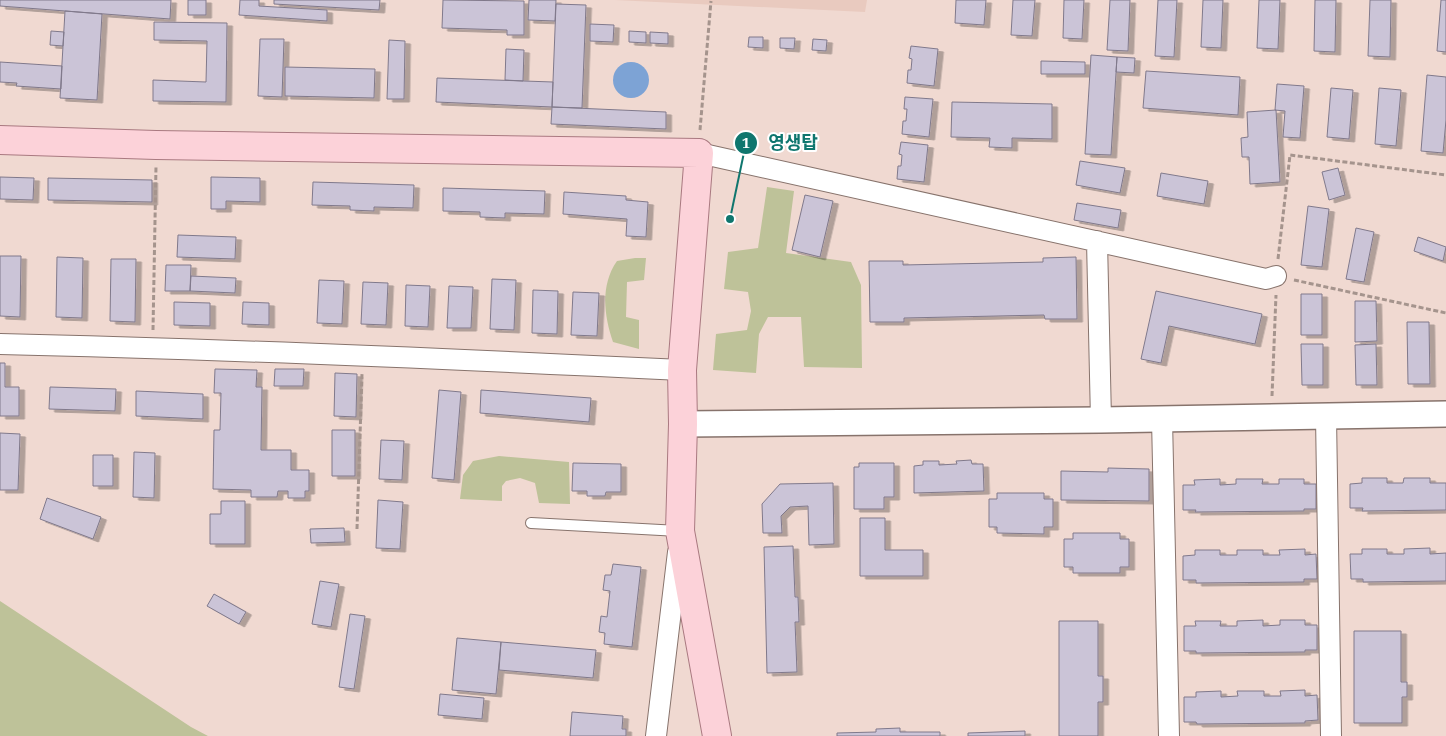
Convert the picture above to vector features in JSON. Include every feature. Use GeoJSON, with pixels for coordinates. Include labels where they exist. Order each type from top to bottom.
{"type":"FeatureCollection","features":[{"type":"Feature","properties":{"kind":"main road"},"geometry":{"type":"LineString","coordinates":[[0,140],[156,145],[699,153],[682,370],[683,424],[680,531],[718,736]]}},
{"type":"Feature","properties":{"kind":"street"},"geometry":{"type":"LineString","coordinates":[[699,153],[1266,279],[1276,276]]}},
{"type":"Feature","properties":{"kind":"street"},"geometry":{"type":"LineString","coordinates":[[1097,242],[1100,420]]}},
{"type":"Feature","properties":{"kind":"street"},"geometry":{"type":"LineString","coordinates":[[0,344],[153,347],[363,355],[682,370]]}},
{"type":"Feature","properties":{"kind":"street"},"geometry":{"type":"LineString","coordinates":[[683,424],[1446,414]]}},
{"type":"Feature","properties":{"kind":"street"},"geometry":{"type":"LineString","coordinates":[[1326,416],[1331,736]]}},
{"type":"Feature","properties":{"kind":"street"},"geometry":{"type":"LineString","coordinates":[[1162,419],[1169,736]]}},
{"type":"Feature","properties":{"kind":"street"},"geometry":{"type":"LineString","coordinates":[[656,736],[680,531]]}},
{"type":"Feature","properties":{"kind":"lane"},"geometry":{"type":"LineString","coordinates":[[531,523],[680,531]]}},
{"type":"Feature","properties":{"kind":"path"},"geometry":{"type":"LineString","coordinates":[[699,153],[711,2]]}},
{"type":"Feature","properties":{"kind":"path"},"geometry":{"type":"LineString","coordinates":[[153,347],[156,145]]}},
{"type":"Feature","properties":{"kind":"path"},"geometry":{"type":"LineString","coordinates":[[1290,155],[1446,175]]}},
{"type":"Feature","properties":{"kind":"path"},"geometry":{"type":"LineString","coordinates":[[1276,276],[1446,313]]}},
{"type":"Feature","properties":{"kind":"path"},"geometry":{"type":"LineString","coordinates":[[357,529],[363,355]]}},
{"type":"Feature","properties":{"kind":"shaded area"},"geometry":{"type":"Polygon","coordinates":[[[615,0],[867,0],[865,12],[615,0]]]}},
{"type":"Feature","properties":{"kind":"green space"},"geometry":{"type":"Polygon","coordinates":[[[767,187],[794,191],[786,253],[851,262],[861,285],[862,368],[804,367],[801,317],[768,317],[759,334],[756,373],[713,370],[716,334],[747,330],[751,311],[748,292],[724,289],[728,252],[758,248],[767,187]]]}},
{"type":"Feature","properties":{"kind":"green space"},"geometry":{"type":"Polygon","coordinates":[[[646,258],[644,280],[627,282],[626,317],[639,320],[639,349],[613,342],[607,322],[605,301],[608,280],[617,261],[646,258]]]}},
{"type":"Feature","properties":{"kind":"green space"},"geometry":{"type":"Polygon","coordinates":[[[499,456],[569,462],[570,504],[539,503],[535,483],[520,478],[506,481],[502,486],[502,501],[460,499],[463,475],[473,461],[499,456]]]}},
{"type":"Feature","properties":{"kind":"green space"},"geometry":{"type":"Polygon","coordinates":[[[0,601],[191,727],[208,736],[0,736],[0,601]]]}},
{"type":"Feature","properties":{"kind":"water"},"geometry":{"type":"Polygon","coordinates":[[[631,62],[644,67],[649,80],[644,93],[631,98],[618,93],[613,80],[618,67],[631,62]]]}},
{"type":"Feature","properties":{"kind":"building"},"geometry":{"type":"Polygon","coordinates":[[[0,0],[171,0],[170,19],[0,6],[0,0]]]}},
{"type":"Feature","properties":{"kind":"building"},"geometry":{"type":"Polygon","coordinates":[[[188,0],[206,0],[206,15],[188,15],[188,0]]]}},
{"type":"Feature","properties":{"kind":"building"},"geometry":{"type":"Polygon","coordinates":[[[240,0],[259,0],[259,6],[327,10],[327,21],[239,15],[240,0]]]}},
{"type":"Feature","properties":{"kind":"building"},"geometry":{"type":"Polygon","coordinates":[[[274,0],[380,0],[379,10],[274,4],[274,0]]]}},
{"type":"Feature","properties":{"kind":"building"},"geometry":{"type":"Polygon","coordinates":[[[443,0],[524,1],[524,35],[507,35],[507,30],[442,28],[443,0]]]}},
{"type":"Feature","properties":{"kind":"building"},"geometry":{"type":"Polygon","coordinates":[[[529,0],[556,0],[555,21],[528,20],[529,0]]]}},
{"type":"Feature","properties":{"kind":"building"},"geometry":{"type":"Polygon","coordinates":[[[956,0],[986,0],[984,25],[955,23],[956,0]]]}},
{"type":"Feature","properties":{"kind":"building"},"geometry":{"type":"Polygon","coordinates":[[[1013,0],[1035,0],[1032,36],[1011,35],[1013,0]]]}},
{"type":"Feature","properties":{"kind":"building"},"geometry":{"type":"Polygon","coordinates":[[[1064,0],[1084,0],[1082,39],[1063,38],[1064,0]]]}},
{"type":"Feature","properties":{"kind":"building"},"geometry":{"type":"Polygon","coordinates":[[[1110,0],[1130,0],[1128,51],[1107,50],[1110,0]]]}},
{"type":"Feature","properties":{"kind":"building"},"geometry":{"type":"Polygon","coordinates":[[[1158,0],[1177,0],[1174,57],[1155,56],[1158,0]]]}},
{"type":"Feature","properties":{"kind":"building"},"geometry":{"type":"Polygon","coordinates":[[[1203,0],[1223,0],[1221,48],[1201,47],[1203,0]]]}},
{"type":"Feature","properties":{"kind":"building"},"geometry":{"type":"Polygon","coordinates":[[[1259,0],[1280,0],[1278,49],[1257,48],[1259,0]]]}},
{"type":"Feature","properties":{"kind":"building"},"geometry":{"type":"Polygon","coordinates":[[[1315,0],[1336,0],[1335,52],[1314,51],[1315,0]]]}},
{"type":"Feature","properties":{"kind":"building"},"geometry":{"type":"Polygon","coordinates":[[[1370,0],[1391,0],[1390,57],[1368,56],[1370,0]]]}},
{"type":"Feature","properties":{"kind":"building"},"geometry":{"type":"Polygon","coordinates":[[[1441,0],[1446,0],[1446,52],[1437,51],[1441,0]]]}},
{"type":"Feature","properties":{"kind":"building"},"geometry":{"type":"Polygon","coordinates":[[[556,4],[586,5],[582,108],[552,107],[556,4]]]}},
{"type":"Feature","properties":{"kind":"building"},"geometry":{"type":"Polygon","coordinates":[[[65,11],[102,14],[97,100],[60,98],[65,11]]]}},
{"type":"Feature","properties":{"kind":"building"},"geometry":{"type":"Polygon","coordinates":[[[154,22],[227,23],[226,102],[153,101],[153,80],[206,82],[207,41],[154,40],[154,22]]]}},
{"type":"Feature","properties":{"kind":"building"},"geometry":{"type":"Polygon","coordinates":[[[590,24],[614,25],[613,42],[590,41],[590,24]]]}},
{"type":"Feature","properties":{"kind":"building"},"geometry":{"type":"Polygon","coordinates":[[[51,31],[64,32],[63,46],[50,45],[51,31]]]}},
{"type":"Feature","properties":{"kind":"building"},"geometry":{"type":"Polygon","coordinates":[[[629,31],[646,32],[646,43],[629,42],[629,31]]]}},
{"type":"Feature","properties":{"kind":"building"},"geometry":{"type":"Polygon","coordinates":[[[650,32],[668,33],[668,44],[650,43],[650,32]]]}},
{"type":"Feature","properties":{"kind":"building"},"geometry":{"type":"Polygon","coordinates":[[[749,37],[763,37],[763,48],[748,47],[749,37]]]}},
{"type":"Feature","properties":{"kind":"building"},"geometry":{"type":"Polygon","coordinates":[[[780,38],[795,38],[794,49],[780,48],[780,38]]]}},
{"type":"Feature","properties":{"kind":"building"},"geometry":{"type":"Polygon","coordinates":[[[260,39],[284,39],[282,97],[258,96],[260,39]]]}},
{"type":"Feature","properties":{"kind":"building"},"geometry":{"type":"Polygon","coordinates":[[[813,39],[827,40],[826,51],[812,50],[813,39]]]}},
{"type":"Feature","properties":{"kind":"building"},"geometry":{"type":"Polygon","coordinates":[[[389,40],[405,41],[404,99],[387,99],[389,40]]]}},
{"type":"Feature","properties":{"kind":"building"},"geometry":{"type":"Polygon","coordinates":[[[911,46],[938,49],[934,86],[907,83],[908,70],[911,70],[912,59],[909,58],[911,46]]]}},
{"type":"Feature","properties":{"kind":"building"},"geometry":{"type":"Polygon","coordinates":[[[506,49],[524,50],[523,81],[505,80],[506,49]]]}},
{"type":"Feature","properties":{"kind":"building"},"geometry":{"type":"Polygon","coordinates":[[[1091,55],[1117,57],[1111,155],[1085,154],[1091,55]]]}},
{"type":"Feature","properties":{"kind":"building"},"geometry":{"type":"Polygon","coordinates":[[[1117,57],[1135,58],[1134,73],[1116,72],[1117,57]]]}},
{"type":"Feature","properties":{"kind":"building"},"geometry":{"type":"Polygon","coordinates":[[[1041,61],[1085,62],[1085,74],[1041,74],[1041,61]]]}},
{"type":"Feature","properties":{"kind":"building"},"geometry":{"type":"Polygon","coordinates":[[[0,62],[62,66],[61,89],[16,86],[17,83],[0,82],[0,62]]]}},
{"type":"Feature","properties":{"kind":"building"},"geometry":{"type":"Polygon","coordinates":[[[285,67],[375,69],[374,98],[285,96],[285,67]]]}},
{"type":"Feature","properties":{"kind":"building"},"geometry":{"type":"Polygon","coordinates":[[[1146,71],[1240,77],[1238,115],[1143,108],[1146,71]]]}},
{"type":"Feature","properties":{"kind":"building"},"geometry":{"type":"Polygon","coordinates":[[[1427,75],[1446,77],[1446,120],[1443,153],[1421,151],[1427,75]]]}},
{"type":"Feature","properties":{"kind":"building"},"geometry":{"type":"Polygon","coordinates":[[[437,78],[553,82],[552,107],[436,102],[437,78]]]}},
{"type":"Feature","properties":{"kind":"building"},"geometry":{"type":"Polygon","coordinates":[[[1277,84],[1304,86],[1300,138],[1283,137],[1285,111],[1275,110],[1277,84]]]}},
{"type":"Feature","properties":{"kind":"building"},"geometry":{"type":"Polygon","coordinates":[[[1331,88],[1353,90],[1349,139],[1327,137],[1331,88]]]}},
{"type":"Feature","properties":{"kind":"building"},"geometry":{"type":"Polygon","coordinates":[[[1379,88],[1401,90],[1396,146],[1375,144],[1379,88]]]}},
{"type":"Feature","properties":{"kind":"building"},"geometry":{"type":"Polygon","coordinates":[[[905,97],[933,99],[929,137],[902,134],[903,121],[906,121],[907,109],[904,109],[905,97]]]}},
{"type":"Feature","properties":{"kind":"building"},"geometry":{"type":"Polygon","coordinates":[[[952,102],[1052,104],[1052,139],[1012,138],[1012,148],[989,147],[990,138],[951,137],[952,102]]]}},
{"type":"Feature","properties":{"kind":"building"},"geometry":{"type":"Polygon","coordinates":[[[552,107],[666,112],[666,129],[551,124],[552,107]]]}},
{"type":"Feature","properties":{"kind":"building"},"geometry":{"type":"Polygon","coordinates":[[[1276,110],[1280,182],[1250,184],[1249,157],[1242,157],[1241,138],[1248,137],[1247,112],[1276,110]]]}},
{"type":"Feature","properties":{"kind":"building"},"geometry":{"type":"Polygon","coordinates":[[[901,142],[928,145],[924,182],[897,179],[898,166],[901,166],[902,155],[899,154],[901,142]]]}},
{"type":"Feature","properties":{"kind":"building"},"geometry":{"type":"Polygon","coordinates":[[[1080,161],[1125,168],[1120,193],[1076,185],[1080,161]]]}},
{"type":"Feature","properties":{"kind":"building"},"geometry":{"type":"Polygon","coordinates":[[[1338,168],[1345,195],[1329,200],[1322,172],[1338,168]]]}},
{"type":"Feature","properties":{"kind":"building"},"geometry":{"type":"Polygon","coordinates":[[[1161,173],[1208,181],[1204,204],[1157,196],[1161,173]]]}},
{"type":"Feature","properties":{"kind":"building"},"geometry":{"type":"Polygon","coordinates":[[[0,177],[34,178],[33,200],[0,199],[0,177]]]}},
{"type":"Feature","properties":{"kind":"building"},"geometry":{"type":"Polygon","coordinates":[[[211,177],[260,178],[260,202],[226,201],[226,209],[211,209],[211,177]]]}},
{"type":"Feature","properties":{"kind":"building"},"geometry":{"type":"Polygon","coordinates":[[[48,178],[152,180],[152,202],[48,200],[48,178]]]}},
{"type":"Feature","properties":{"kind":"building"},"geometry":{"type":"Polygon","coordinates":[[[313,182],[414,185],[413,208],[374,207],[374,211],[350,210],[350,206],[312,205],[313,182]]]}},
{"type":"Feature","properties":{"kind":"building"},"geometry":{"type":"Polygon","coordinates":[[[443,188],[545,191],[544,214],[505,213],[505,218],[480,217],[480,212],[443,211],[443,188]]]}},
{"type":"Feature","properties":{"kind":"building"},"geometry":{"type":"Polygon","coordinates":[[[564,192],[626,196],[626,200],[648,202],[646,237],[626,236],[627,219],[563,214],[564,192]]]}},
{"type":"Feature","properties":{"kind":"building"},"geometry":{"type":"Polygon","coordinates":[[[805,195],[833,201],[820,257],[792,250],[805,195]]]}},
{"type":"Feature","properties":{"kind":"building"},"geometry":{"type":"Polygon","coordinates":[[[1077,203],[1121,210],[1118,228],[1074,220],[1077,203]]]}},
{"type":"Feature","properties":{"kind":"building"},"geometry":{"type":"Polygon","coordinates":[[[1308,206],[1329,209],[1322,267],[1301,265],[1308,206]]]}},
{"type":"Feature","properties":{"kind":"building"},"geometry":{"type":"Polygon","coordinates":[[[1356,228],[1374,232],[1364,282],[1346,279],[1356,228]]]}},
{"type":"Feature","properties":{"kind":"building"},"geometry":{"type":"Polygon","coordinates":[[[178,235],[236,237],[235,259],[177,257],[178,235]]]}},
{"type":"Feature","properties":{"kind":"building"},"geometry":{"type":"Polygon","coordinates":[[[1418,237],[1446,247],[1443,261],[1414,251],[1418,237]]]}},
{"type":"Feature","properties":{"kind":"building"},"geometry":{"type":"Polygon","coordinates":[[[0,256],[21,256],[20,317],[0,316],[0,256]]]}},
{"type":"Feature","properties":{"kind":"building"},"geometry":{"type":"Polygon","coordinates":[[[57,257],[83,258],[82,318],[56,317],[57,257]]]}},
{"type":"Feature","properties":{"kind":"building"},"geometry":{"type":"Polygon","coordinates":[[[1076,257],[1077,319],[1045,319],[1044,315],[904,318],[904,322],[870,322],[869,261],[903,261],[903,265],[1043,262],[1043,258],[1076,257]]]}},
{"type":"Feature","properties":{"kind":"building"},"geometry":{"type":"Polygon","coordinates":[[[111,259],[136,259],[135,322],[110,321],[111,259]]]}},
{"type":"Feature","properties":{"kind":"building"},"geometry":{"type":"Polygon","coordinates":[[[166,265],[191,265],[190,291],[165,291],[166,265]]]}},
{"type":"Feature","properties":{"kind":"building"},"geometry":{"type":"Polygon","coordinates":[[[191,276],[236,278],[235,293],[190,291],[191,276]]]}},
{"type":"Feature","properties":{"kind":"building"},"geometry":{"type":"Polygon","coordinates":[[[492,279],[516,280],[514,330],[490,329],[492,279]]]}},
{"type":"Feature","properties":{"kind":"building"},"geometry":{"type":"Polygon","coordinates":[[[319,280],[344,281],[342,324],[317,323],[319,280]]]}},
{"type":"Feature","properties":{"kind":"building"},"geometry":{"type":"Polygon","coordinates":[[[363,282],[388,283],[386,325],[361,324],[363,282]]]}},
{"type":"Feature","properties":{"kind":"building"},"geometry":{"type":"Polygon","coordinates":[[[406,285],[430,286],[428,327],[405,326],[406,285]]]}},
{"type":"Feature","properties":{"kind":"building"},"geometry":{"type":"Polygon","coordinates":[[[449,286],[473,287],[471,328],[447,328],[449,286]]]}},
{"type":"Feature","properties":{"kind":"building"},"geometry":{"type":"Polygon","coordinates":[[[533,290],[558,291],[557,334],[532,333],[533,290]]]}},
{"type":"Feature","properties":{"kind":"building"},"geometry":{"type":"Polygon","coordinates":[[[1156,291],[1262,314],[1255,344],[1169,326],[1161,363],[1141,359],[1156,291]]]}},
{"type":"Feature","properties":{"kind":"building"},"geometry":{"type":"Polygon","coordinates":[[[573,292],[599,293],[597,336],[571,335],[573,292]]]}},
{"type":"Feature","properties":{"kind":"building"},"geometry":{"type":"Polygon","coordinates":[[[1301,294],[1322,294],[1322,335],[1301,335],[1301,294]]]}},
{"type":"Feature","properties":{"kind":"building"},"geometry":{"type":"Polygon","coordinates":[[[1355,301],[1376,301],[1377,341],[1355,342],[1355,301]]]}},
{"type":"Feature","properties":{"kind":"building"},"geometry":{"type":"Polygon","coordinates":[[[174,302],[210,303],[210,326],[174,325],[174,302]]]}},
{"type":"Feature","properties":{"kind":"building"},"geometry":{"type":"Polygon","coordinates":[[[243,302],[269,303],[269,325],[242,324],[243,302]]]}},
{"type":"Feature","properties":{"kind":"building"},"geometry":{"type":"Polygon","coordinates":[[[1407,322],[1429,322],[1430,384],[1408,384],[1407,322]]]}},
{"type":"Feature","properties":{"kind":"building"},"geometry":{"type":"Polygon","coordinates":[[[1301,344],[1323,344],[1323,385],[1302,385],[1301,344]]]}},
{"type":"Feature","properties":{"kind":"building"},"geometry":{"type":"Polygon","coordinates":[[[1376,344],[1377,385],[1356,385],[1355,345],[1376,344]]]}},
{"type":"Feature","properties":{"kind":"building"},"geometry":{"type":"Polygon","coordinates":[[[0,363],[5,363],[5,387],[19,387],[19,416],[0,416],[0,363]]]}},
{"type":"Feature","properties":{"kind":"building"},"geometry":{"type":"Polygon","coordinates":[[[215,369],[257,370],[256,387],[262,387],[261,450],[291,450],[291,470],[309,470],[309,491],[305,491],[305,498],[288,498],[288,491],[278,491],[277,497],[251,497],[251,490],[213,489],[214,430],[220,430],[221,393],[214,393],[215,369]]]}},
{"type":"Feature","properties":{"kind":"building"},"geometry":{"type":"Polygon","coordinates":[[[275,369],[304,369],[303,386],[274,386],[275,369]]]}},
{"type":"Feature","properties":{"kind":"building"},"geometry":{"type":"Polygon","coordinates":[[[335,373],[357,374],[356,417],[334,416],[335,373]]]}},
{"type":"Feature","properties":{"kind":"building"},"geometry":{"type":"Polygon","coordinates":[[[50,387],[116,389],[115,411],[49,409],[50,387]]]}},
{"type":"Feature","properties":{"kind":"building"},"geometry":{"type":"Polygon","coordinates":[[[439,390],[461,392],[454,480],[432,478],[439,390]]]}},
{"type":"Feature","properties":{"kind":"building"},"geometry":{"type":"Polygon","coordinates":[[[481,390],[591,398],[589,422],[480,413],[481,390]]]}},
{"type":"Feature","properties":{"kind":"building"},"geometry":{"type":"Polygon","coordinates":[[[136,391],[203,394],[203,419],[136,416],[136,391]]]}},
{"type":"Feature","properties":{"kind":"building"},"geometry":{"type":"Polygon","coordinates":[[[332,430],[355,430],[355,476],[332,476],[332,430]]]}},
{"type":"Feature","properties":{"kind":"building"},"geometry":{"type":"Polygon","coordinates":[[[0,433],[20,434],[18,490],[0,490],[0,433]]]}},
{"type":"Feature","properties":{"kind":"building"},"geometry":{"type":"Polygon","coordinates":[[[381,440],[404,441],[402,480],[379,479],[381,440]]]}},
{"type":"Feature","properties":{"kind":"building"},"geometry":{"type":"Polygon","coordinates":[[[134,452],[155,453],[154,498],[133,497],[134,452]]]}},
{"type":"Feature","properties":{"kind":"building"},"geometry":{"type":"Polygon","coordinates":[[[93,455],[113,455],[113,486],[93,486],[93,455]]]}},
{"type":"Feature","properties":{"kind":"building"},"geometry":{"type":"Polygon","coordinates":[[[971,460],[972,464],[983,464],[984,491],[914,493],[914,466],[923,465],[923,461],[939,461],[939,465],[957,464],[956,461],[971,460]]]}},
{"type":"Feature","properties":{"kind":"building"},"geometry":{"type":"Polygon","coordinates":[[[573,463],[621,464],[621,492],[606,492],[605,496],[587,496],[587,491],[572,491],[573,463]]]}},
{"type":"Feature","properties":{"kind":"building"},"geometry":{"type":"Polygon","coordinates":[[[859,463],[894,463],[894,497],[884,497],[884,509],[854,509],[854,467],[859,467],[859,463]]]}},
{"type":"Feature","properties":{"kind":"building"},"geometry":{"type":"Polygon","coordinates":[[[1108,468],[1149,469],[1149,501],[1061,500],[1061,471],[1108,472],[1108,468]]]}},
{"type":"Feature","properties":{"kind":"building"},"geometry":{"type":"Polygon","coordinates":[[[1362,478],[1387,478],[1387,483],[1403,483],[1404,478],[1430,478],[1430,483],[1446,483],[1446,510],[1362,511],[1363,508],[1350,508],[1350,484],[1362,483],[1362,478]]]}},
{"type":"Feature","properties":{"kind":"building"},"geometry":{"type":"Polygon","coordinates":[[[1220,479],[1220,485],[1236,484],[1236,479],[1263,479],[1262,484],[1279,484],[1279,479],[1304,479],[1304,484],[1316,484],[1316,509],[1304,509],[1304,511],[1195,512],[1196,510],[1183,510],[1183,485],[1195,485],[1194,480],[1220,479]]]}},
{"type":"Feature","properties":{"kind":"building"},"geometry":{"type":"Polygon","coordinates":[[[833,483],[834,544],[809,545],[808,506],[790,507],[781,516],[782,533],[763,533],[762,504],[780,484],[833,483]]]}},
{"type":"Feature","properties":{"kind":"building"},"geometry":{"type":"Polygon","coordinates":[[[997,493],[1044,493],[1044,499],[1053,499],[1053,527],[1044,527],[1044,534],[997,533],[997,527],[989,527],[989,499],[997,499],[997,493]]]}},
{"type":"Feature","properties":{"kind":"building"},"geometry":{"type":"Polygon","coordinates":[[[47,498],[101,517],[93,539],[40,519],[47,498]]]}},
{"type":"Feature","properties":{"kind":"building"},"geometry":{"type":"Polygon","coordinates":[[[378,500],[403,502],[400,549],[376,548],[378,500]]]}},
{"type":"Feature","properties":{"kind":"building"},"geometry":{"type":"Polygon","coordinates":[[[221,501],[245,501],[245,544],[210,544],[210,514],[221,514],[221,501]]]}},
{"type":"Feature","properties":{"kind":"building"},"geometry":{"type":"Polygon","coordinates":[[[860,518],[885,518],[885,550],[923,550],[923,576],[860,576],[860,518]]]}},
{"type":"Feature","properties":{"kind":"building"},"geometry":{"type":"Polygon","coordinates":[[[344,528],[345,542],[311,543],[310,529],[344,528]]]}},
{"type":"Feature","properties":{"kind":"building"},"geometry":{"type":"Polygon","coordinates":[[[1073,533],[1120,533],[1120,539],[1129,539],[1129,567],[1120,567],[1120,573],[1073,573],[1073,567],[1064,567],[1064,539],[1073,539],[1073,533]]]}},
{"type":"Feature","properties":{"kind":"building"},"geometry":{"type":"Polygon","coordinates":[[[793,546],[795,597],[798,597],[799,622],[795,622],[797,672],[767,673],[764,547],[793,546]]]}},
{"type":"Feature","properties":{"kind":"building"},"geometry":{"type":"Polygon","coordinates":[[[1430,548],[1430,554],[1446,553],[1446,581],[1363,582],[1363,579],[1351,579],[1350,554],[1362,554],[1362,549],[1387,549],[1387,554],[1404,554],[1404,549],[1430,548]]]}},
{"type":"Feature","properties":{"kind":"building"},"geometry":{"type":"Polygon","coordinates":[[[1305,549],[1305,555],[1316,554],[1317,579],[1304,579],[1304,582],[1196,583],[1196,580],[1183,580],[1183,556],[1195,555],[1195,550],[1220,550],[1220,555],[1237,555],[1237,550],[1263,550],[1263,555],[1280,555],[1279,550],[1305,549]]]}},
{"type":"Feature","properties":{"kind":"building"},"geometry":{"type":"Polygon","coordinates":[[[613,564],[641,567],[632,647],[604,644],[605,633],[599,632],[601,616],[607,617],[610,591],[603,590],[605,575],[611,575],[613,564]]]}},
{"type":"Feature","properties":{"kind":"building"},"geometry":{"type":"Polygon","coordinates":[[[320,581],[339,584],[331,627],[312,624],[320,581]]]}},
{"type":"Feature","properties":{"kind":"building"},"geometry":{"type":"Polygon","coordinates":[[[214,594],[246,612],[239,624],[207,606],[214,594]]]}},
{"type":"Feature","properties":{"kind":"building"},"geometry":{"type":"Polygon","coordinates":[[[350,614],[365,616],[354,689],[339,687],[350,614]]]}},
{"type":"Feature","properties":{"kind":"building"},"geometry":{"type":"Polygon","coordinates":[[[1263,620],[1263,626],[1280,625],[1280,620],[1305,620],[1305,625],[1317,625],[1317,650],[1305,650],[1305,652],[1196,653],[1196,651],[1184,651],[1184,626],[1196,626],[1195,621],[1221,621],[1220,626],[1237,626],[1237,621],[1263,620]]]}},
{"type":"Feature","properties":{"kind":"building"},"geometry":{"type":"Polygon","coordinates":[[[1059,621],[1098,621],[1098,676],[1103,676],[1103,702],[1098,702],[1098,736],[1059,736],[1059,621]]]}},
{"type":"Feature","properties":{"kind":"building"},"geometry":{"type":"Polygon","coordinates":[[[1354,631],[1401,631],[1401,682],[1407,682],[1407,697],[1402,697],[1402,723],[1354,723],[1354,631]]]}},
{"type":"Feature","properties":{"kind":"building"},"geometry":{"type":"Polygon","coordinates":[[[457,638],[501,642],[496,694],[452,690],[457,638]]]}},
{"type":"Feature","properties":{"kind":"building"},"geometry":{"type":"Polygon","coordinates":[[[501,642],[596,650],[593,678],[499,670],[501,642]]]}},
{"type":"Feature","properties":{"kind":"building"},"geometry":{"type":"Polygon","coordinates":[[[1305,690],[1305,696],[1317,695],[1318,720],[1305,721],[1305,723],[1197,724],[1196,722],[1184,722],[1184,697],[1196,697],[1196,692],[1221,691],[1221,697],[1238,696],[1237,691],[1264,691],[1264,696],[1281,696],[1280,691],[1305,690]]]}},
{"type":"Feature","properties":{"kind":"building"},"geometry":{"type":"Polygon","coordinates":[[[440,694],[484,698],[482,719],[438,715],[440,694]]]}},
{"type":"Feature","properties":{"kind":"building"},"geometry":{"type":"Polygon","coordinates":[[[572,712],[623,716],[622,729],[626,729],[626,736],[570,736],[572,712]]]}},
{"type":"Feature","properties":{"kind":"building"},"geometry":{"type":"Polygon","coordinates":[[[900,728],[900,732],[940,732],[940,736],[837,736],[837,733],[876,732],[876,729],[900,728]]]}},
{"type":"Feature","properties":{"kind":"building"},"geometry":{"type":"Polygon","coordinates":[[[1025,731],[1025,736],[968,736],[968,733],[1025,731]]]}},
{"type":"Feature","properties":{"kind":"place","name":"영생탑"},"geometry":{"type":"Point","coordinates":[730,219]}}]}
